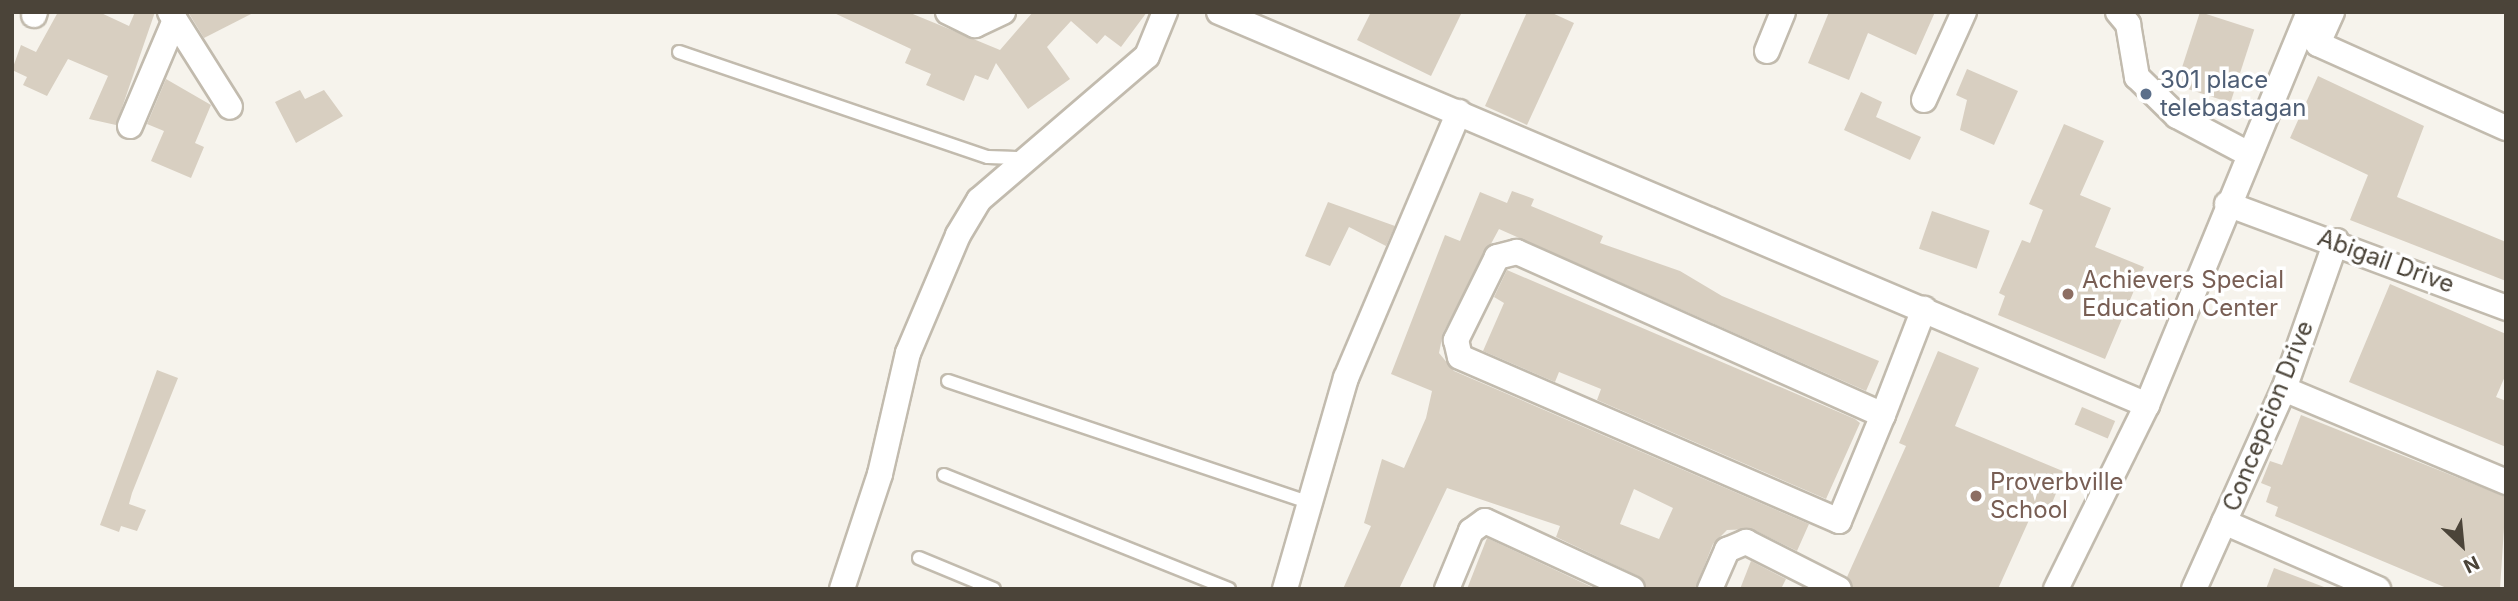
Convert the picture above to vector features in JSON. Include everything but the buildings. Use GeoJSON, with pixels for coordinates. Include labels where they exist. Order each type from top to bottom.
{"type":"FeatureCollection","features":[{"type":"Feature","properties":{"kind":"street"},"geometry":{"type":"LineString","coordinates":[[948,12],[975,25],[1003,12]]}},
{"type":"Feature","properties":{"kind":"street"},"geometry":{"type":"LineString","coordinates":[[842,589],[880,474],[908,353],[958,235],[979,200],[1031,159],[1147,56],[1165,12]]}},
{"type":"Feature","properties":{"kind":"street"},"geometry":{"type":"LineString","coordinates":[[1219,12],[2147,405]]}},
{"type":"Feature","properties":{"kind":"street"},"geometry":{"type":"LineString","coordinates":[[1767,51],[1783,12]]}},
{"type":"Feature","properties":{"kind":"street"},"geometry":{"type":"LineString","coordinates":[[1924,100],[1964,12]]}},
{"type":"Feature","properties":{"kind":"street"},"geometry":{"type":"LineString","coordinates":[[2118,12],[2128,24],[2137,77],[2177,116],[2247,153]]}},
{"type":"Feature","properties":{"kind":"street"},"geometry":{"type":"LineString","coordinates":[[2056,589],[2147,405],[2247,153],[2309,12]]}},
{"type":"Feature","properties":{"kind":"street"},"geometry":{"type":"LineString","coordinates":[[2332,12],[2318,44],[2506,128]]}},
{"type":"Feature","properties":{"kind":"street"},"geometry":{"type":"LineString","coordinates":[[173,16],[230,107]]}},
{"type":"Feature","properties":{"kind":"street"},"geometry":{"type":"LineString","coordinates":[[130,126],[173,16]]}},
{"type":"Feature","properties":{"kind":"street"},"geometry":{"type":"LineString","coordinates":[[1285,589],[1346,378],[1459,112]]}},
{"type":"Feature","properties":{"kind":"street","name":"Abigail Drive"},"geometry":{"type":"LineString","coordinates":[[2227,204],[2336,241],[2506,308]]}},
{"type":"Feature","properties":{"kind":"street","name":"Concepcion Drive"},"geometry":{"type":"LineString","coordinates":[[2194,589],[2284,389],[2336,241]]}},
{"type":"Feature","properties":{"kind":"street"},"geometry":{"type":"LineString","coordinates":[[1883,415],[1517,252],[1497,257],[1456,340],[1460,357],[1831,520],[1841,520],[1883,415],[1924,309]]}},
{"type":"Feature","properties":{"kind":"street"},"geometry":{"type":"LineString","coordinates":[[2284,389],[2506,482]]}},
{"type":"Feature","properties":{"kind":"street"},"geometry":{"type":"LineString","coordinates":[[1447,589],[1471,531],[1485,521],[1632,589]]}},
{"type":"Feature","properties":{"kind":"street"},"geometry":{"type":"LineString","coordinates":[[2224,522],[2378,589]]}},
{"type":"Feature","properties":{"kind":"street"},"geometry":{"type":"LineString","coordinates":[[1710,589],[1727,550],[1746,542],[1839,589]]}},
{"type":"Feature","properties":{"kind":"lane"},"geometry":{"type":"LineString","coordinates":[[679,52],[988,157],[1031,159]]}},
{"type":"Feature","properties":{"kind":"lane"},"geometry":{"type":"LineString","coordinates":[[948,381],[1311,503]]}},
{"type":"Feature","properties":{"kind":"lane"},"geometry":{"type":"LineString","coordinates":[[944,475],[1228,589]]}},
{"type":"Feature","properties":{"kind":"lane"},"geometry":{"type":"LineString","coordinates":[[919,558],[994,589]]}},
{"type":"Feature","properties":{"kind":"place","name":"301 place telebastagan"},"geometry":{"type":"Point","coordinates":[2146,94]}},
{"type":"Feature","properties":{"kind":"place","name":"Achievers Special Education Center"},"geometry":{"type":"Point","coordinates":[2068,294]}},
{"type":"Feature","properties":{"kind":"place","name":"Proverbville School"},"geometry":{"type":"Point","coordinates":[1976,496]}}]}
